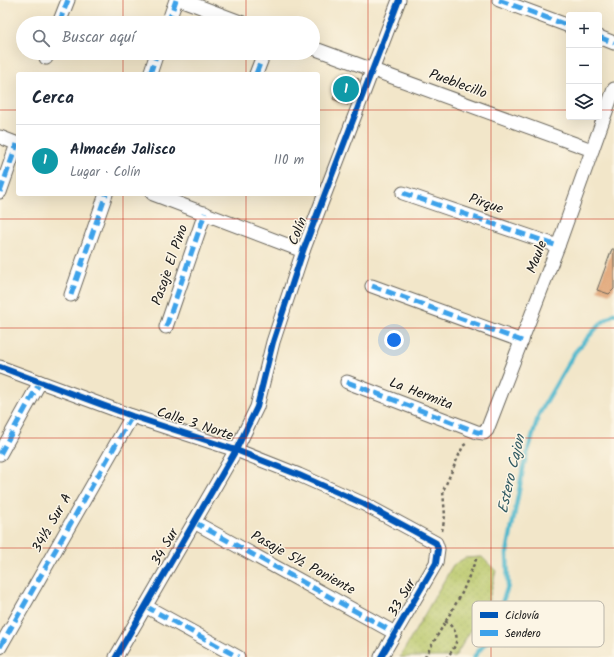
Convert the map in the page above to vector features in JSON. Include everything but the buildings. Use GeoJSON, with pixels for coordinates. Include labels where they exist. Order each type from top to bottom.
{"type":"FeatureCollection","features":[{"type":"Feature","properties":{"kind":"street"},"geometry":{"type":"LineString","coordinates":[[62,16],[68,0]]}},
{"type":"Feature","properties":{"kind":"street"},"geometry":{"type":"LineString","coordinates":[[170,16],[176,0]]}},
{"type":"Feature","properties":{"kind":"street"},"geometry":{"type":"LineString","coordinates":[[182,0],[224,16]]}},
{"type":"Feature","properties":{"kind":"street","name":"Colín"},"geometry":{"type":"LineString","coordinates":[[236,450],[260,401],[273,342],[304,251],[399,0]]}},
{"type":"Feature","properties":{"kind":"street"},"geometry":{"type":"LineString","coordinates":[[499,0],[566,25]]}},
{"type":"Feature","properties":{"kind":"street"},"geometry":{"type":"LineString","coordinates":[[602,38],[614,43]]}},
{"type":"Feature","properties":{"kind":"street","name":"Pueblecillo"},"geometry":{"type":"LineString","coordinates":[[320,51],[592,150]]}},
{"type":"Feature","properties":{"kind":"street"},"geometry":{"type":"LineString","coordinates":[[151,72],[155,60]]}},
{"type":"Feature","properties":{"kind":"street"},"geometry":{"type":"LineString","coordinates":[[257,72],[261,60]]}},
{"type":"Feature","properties":{"kind":"street","name":"Maule"},"geometry":{"type":"LineString","coordinates":[[484,432],[490,427],[558,246],[614,89]]}},
{"type":"Feature","properties":{"kind":"street"},"geometry":{"type":"LineString","coordinates":[[0,137],[16,143]]}},
{"type":"Feature","properties":{"kind":"street"},"geometry":{"type":"LineString","coordinates":[[0,192],[16,149]]}},
{"type":"Feature","properties":{"kind":"street","name":"Pirque"},"geometry":{"type":"LineString","coordinates":[[403,193],[558,246]]}},
{"type":"Feature","properties":{"kind":"street"},"geometry":{"type":"LineString","coordinates":[[71,295],[105,196]]}},
{"type":"Feature","properties":{"kind":"street"},"geometry":{"type":"LineString","coordinates":[[158,196],[304,251]]}},
{"type":"Feature","properties":{"kind":"street","name":"Pasaje El Pino"},"geometry":{"type":"LineString","coordinates":[[166,327],[205,213]]}},
{"type":"Feature","properties":{"kind":"street"},"geometry":{"type":"LineString","coordinates":[[372,286],[522,341]]}},
{"type":"Feature","properties":{"kind":"street","name":"Calle 3 Norte"},"geometry":{"type":"LineString","coordinates":[[0,367],[132,416],[236,450],[299,475],[364,504],[436,543],[438,549]]}},
{"type":"Feature","properties":{"kind":"street"},"geometry":{"type":"LineString","coordinates":[[0,454],[40,382]]}},
{"type":"Feature","properties":{"kind":"street","name":"La Hermita"},"geometry":{"type":"LineString","coordinates":[[347,382],[476,432],[484,432]]}},
{"type":"Feature","properties":{"kind":"street","name":"34½ Sur A"},"geometry":{"type":"LineString","coordinates":[[0,647],[132,416]]}},
{"type":"Feature","properties":{"kind":"street","name":"34 Sur"},"geometry":{"type":"LineString","coordinates":[[116,657],[236,450]]}},
{"type":"Feature","properties":{"kind":"street","name":"Pasaje 5½ Poniente"},"geometry":{"type":"LineString","coordinates":[[194,522],[395,633]]}},
{"type":"Feature","properties":{"kind":"street","name":"33 Sur"},"geometry":{"type":"LineString","coordinates":[[381,657],[436,563],[438,549]]}},
{"type":"Feature","properties":{"kind":"street"},"geometry":{"type":"LineString","coordinates":[[145,606],[238,657]]}},
{"type":"Feature","properties":{"kind":"path"},"geometry":{"type":"LineString","coordinates":[[438,549],[445,516],[443,491],[463,446],[484,432]]}},
{"type":"Feature","properties":{"kind":"path"},"geometry":{"type":"LineString","coordinates":[[429,657],[425,656],[462,593],[476,557]]}},
{"type":"Feature","properties":{"kind":"path"},"geometry":{"type":"LineString","coordinates":[[445,621],[453,626],[456,631],[456,645],[447,657]]}},
{"type":"Feature","properties":{"kind":"green space"},"geometry":{"type":"Polygon","coordinates":[[[482,557],[496,571],[488,601],[472,601],[472,628],[455,657],[400,657],[453,565],[465,558],[482,557]]]}},
{"type":"Feature","properties":{"kind":"waterway","name":"Estero Cajon"},"geometry":{"type":"LineString","coordinates":[[503,601],[508,586],[507,553],[524,464],[539,414],[575,352],[600,324],[614,314]]}},
{"type":"Feature","properties":{"kind":"waterway","name":"Estero Cajon"},"geometry":{"type":"LineString","coordinates":[[474,657],[482,647]]}},
{"type":"Feature","properties":{"kind":"marked path"},"geometry":{"type":"LineString","coordinates":[[62,16],[68,0]]}},
{"type":"Feature","properties":{"kind":"marked path"},"geometry":{"type":"LineString","coordinates":[[170,16],[176,0]]}},
{"type":"Feature","properties":{"kind":"marked path"},"geometry":{"type":"LineString","coordinates":[[499,0],[566,25]]}},
{"type":"Feature","properties":{"kind":"marked path"},"geometry":{"type":"LineString","coordinates":[[602,38],[614,43]]}},
{"type":"Feature","properties":{"kind":"marked path"},"geometry":{"type":"LineString","coordinates":[[151,72],[155,60]]}},
{"type":"Feature","properties":{"kind":"marked path"},"geometry":{"type":"LineString","coordinates":[[257,72],[261,60]]}},
{"type":"Feature","properties":{"kind":"marked path"},"geometry":{"type":"LineString","coordinates":[[0,192],[16,147]]}},
{"type":"Feature","properties":{"kind":"marked path"},"geometry":{"type":"LineString","coordinates":[[403,193],[558,246]]}},
{"type":"Feature","properties":{"kind":"marked path"},"geometry":{"type":"LineString","coordinates":[[71,295],[105,196]]}},
{"type":"Feature","properties":{"kind":"marked path"},"geometry":{"type":"LineString","coordinates":[[166,327],[205,213]]}},
{"type":"Feature","properties":{"kind":"marked path"},"geometry":{"type":"LineString","coordinates":[[372,286],[522,341]]}},
{"type":"Feature","properties":{"kind":"marked path"},"geometry":{"type":"LineString","coordinates":[[0,454],[40,382]]}},
{"type":"Feature","properties":{"kind":"marked path"},"geometry":{"type":"LineString","coordinates":[[347,382],[477,432],[484,433]]}},
{"type":"Feature","properties":{"kind":"marked path"},"geometry":{"type":"LineString","coordinates":[[0,647],[132,416]]}},
{"type":"Feature","properties":{"kind":"marked path"},"geometry":{"type":"LineString","coordinates":[[194,522],[395,633]]}},
{"type":"Feature","properties":{"kind":"marked path"},"geometry":{"type":"LineString","coordinates":[[145,606],[238,657]]}},
{"type":"Feature","properties":{"kind":"cycle path"},"geometry":{"type":"LineString","coordinates":[[116,657],[236,450],[257,407],[273,342],[303,251],[399,0]]}},
{"type":"Feature","properties":{"kind":"cycle path"},"geometry":{"type":"LineString","coordinates":[[0,367],[132,416],[236,450],[299,475],[364,504],[436,543],[438,549],[436,563],[381,657]]}},
{"type":"Feature","properties":{"kind":"place","name":"Almacén Jalisco"},"geometry":{"type":"Point","coordinates":[346,89]}}]}
